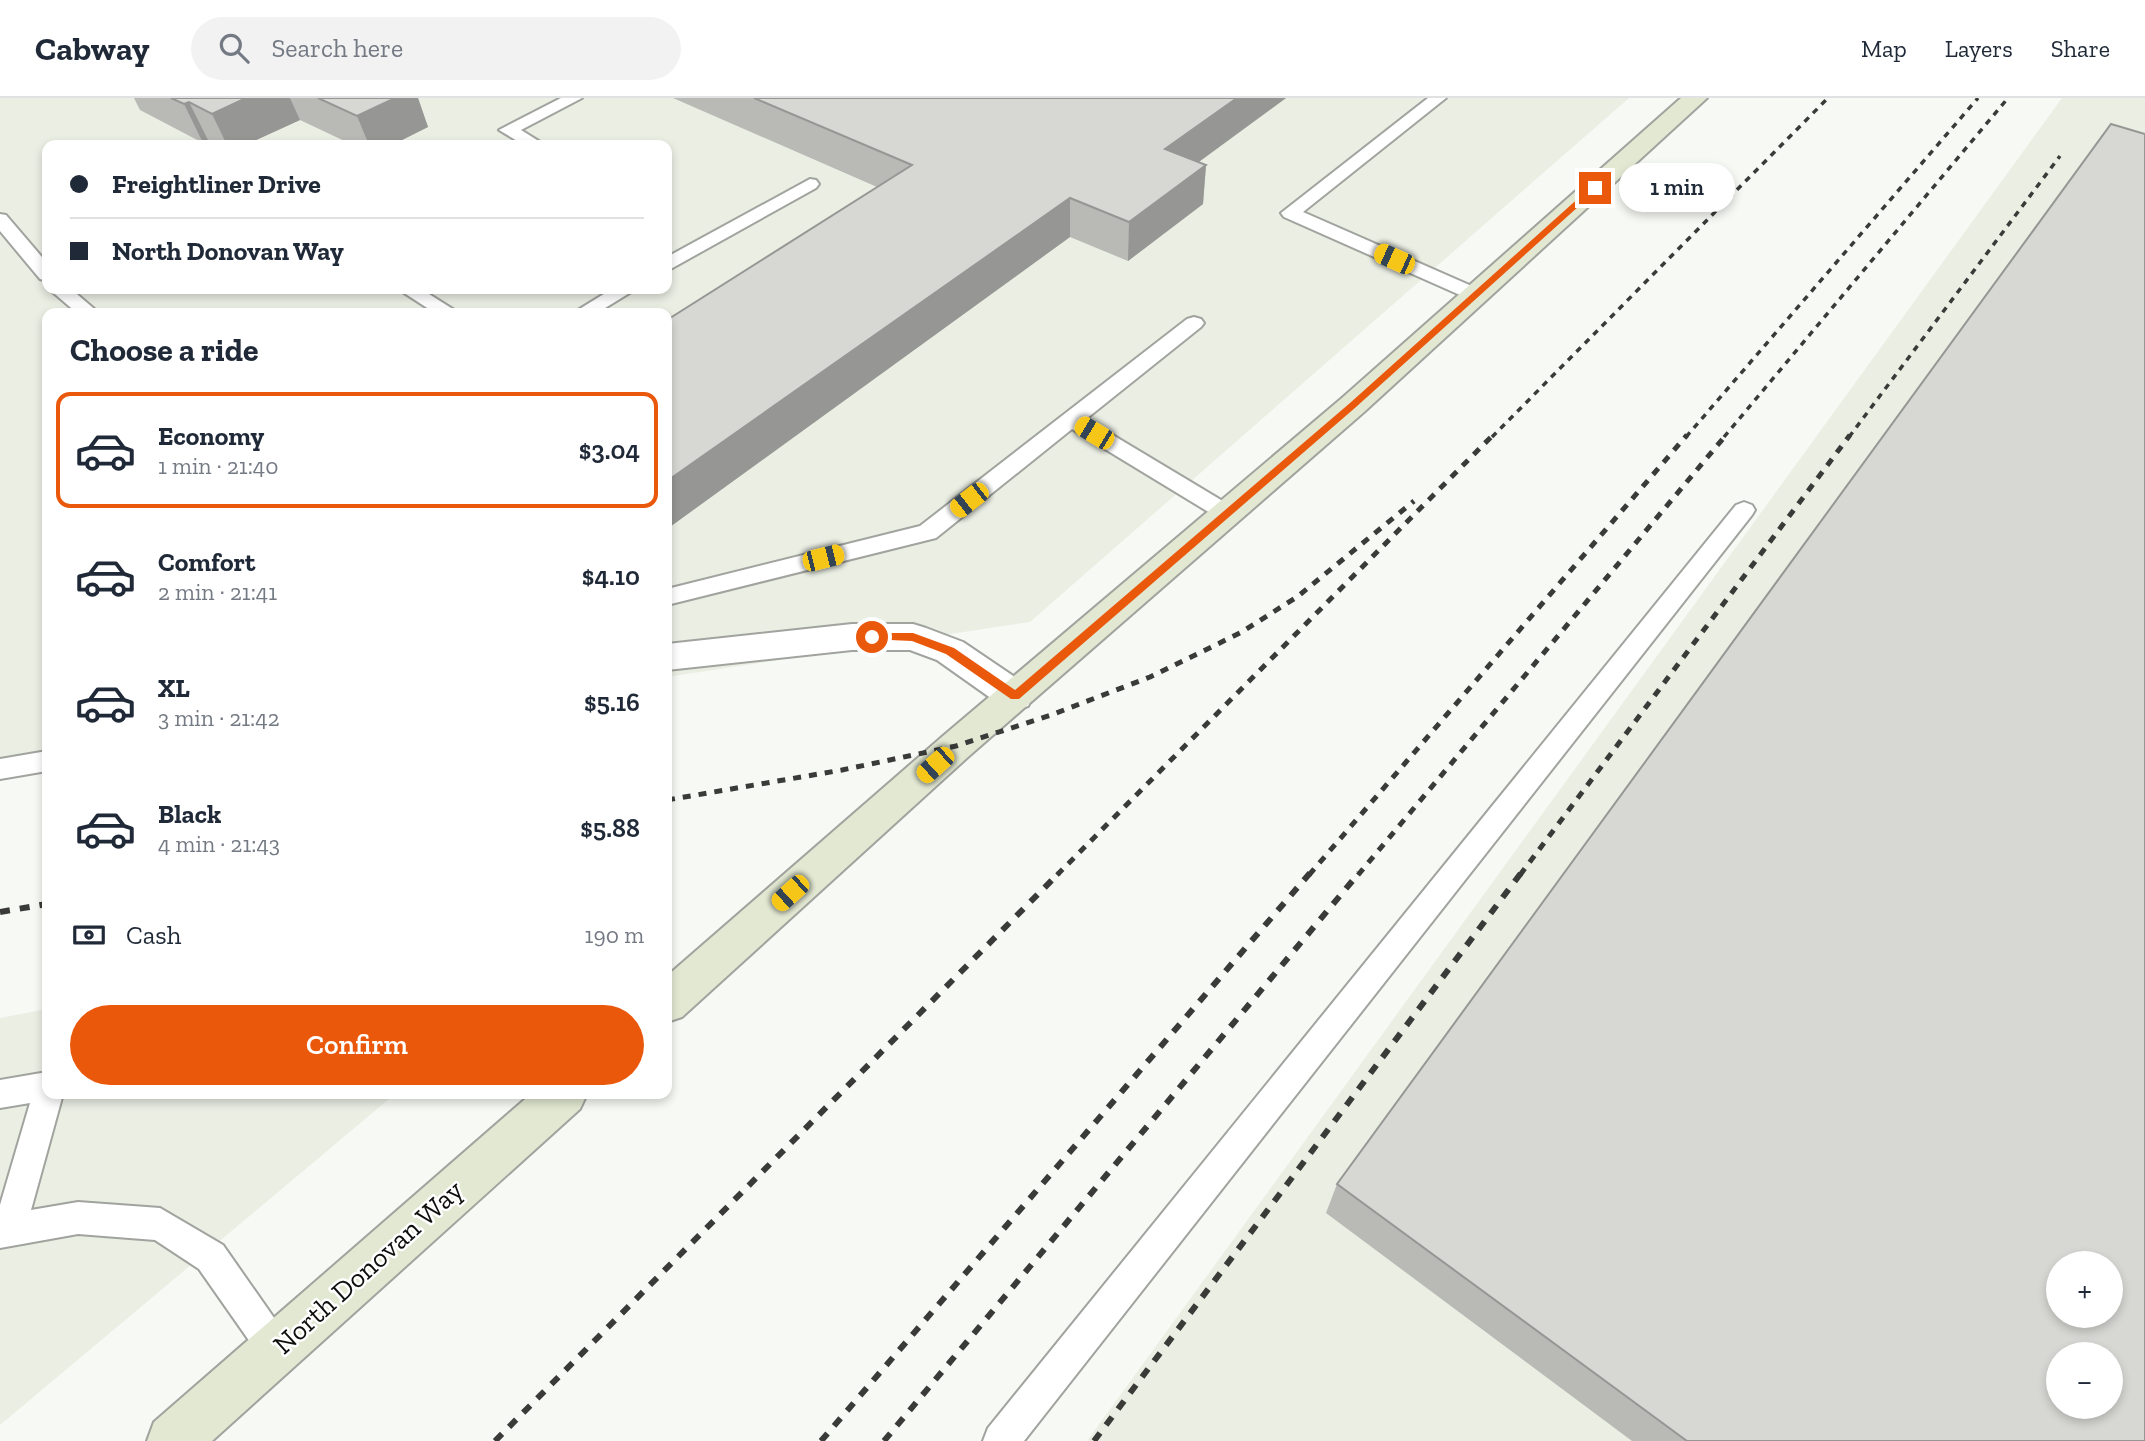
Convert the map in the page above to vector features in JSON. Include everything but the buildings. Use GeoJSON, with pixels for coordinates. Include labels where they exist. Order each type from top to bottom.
{"type":"FeatureCollection","features":[{"type":"Feature","properties":{"kind":"street"},"geometry":{"type":"LineString","coordinates":[[672,999],[1015,696],[1228,514],[1695,98]]}},
{"type":"Feature","properties":{"kind":"street"},"geometry":{"type":"LineString","coordinates":[[672,656],[852,636],[913,637],[950,651],[1015,696]]}},
{"type":"Feature","properties":{"kind":"street","name":"North Donovan Way"},"geometry":{"type":"LineString","coordinates":[[173,1441],[558,1099]]}},
{"type":"Feature","properties":{"kind":"lane"},"geometry":{"type":"LineString","coordinates":[[527,140],[508,130],[574,98]]}},
{"type":"Feature","properties":{"kind":"lane"},"geometry":{"type":"LineString","coordinates":[[1438,98],[1290,213],[1476,295]]}},
{"type":"Feature","properties":{"kind":"lane"},"geometry":{"type":"LineString","coordinates":[[672,262],[810,184]]}},
{"type":"Feature","properties":{"kind":"lane"},"geometry":{"type":"LineString","coordinates":[[0,219],[42,269]]}},
{"type":"Feature","properties":{"kind":"lane"},"geometry":{"type":"LineString","coordinates":[[65,294],[83,308]]}},
{"type":"Feature","properties":{"kind":"lane"},"geometry":{"type":"LineString","coordinates":[[417,294],[440,308]]}},
{"type":"Feature","properties":{"kind":"lane"},"geometry":{"type":"LineString","coordinates":[[592,308],[617,294]]}},
{"type":"Feature","properties":{"kind":"lane"},"geometry":{"type":"LineString","coordinates":[[672,596],[928,532],[1194,323]]}},
{"type":"Feature","properties":{"kind":"lane"},"geometry":{"type":"LineString","coordinates":[[1071,419],[1228,514]]}},
{"type":"Feature","properties":{"kind":"lane"},"geometry":{"type":"LineString","coordinates":[[1001,1441],[1744,510]]}},
{"type":"Feature","properties":{"kind":"lane"},"geometry":{"type":"LineString","coordinates":[[0,769],[42,762]]}},
{"type":"Feature","properties":{"kind":"lane"},"geometry":{"type":"LineString","coordinates":[[0,1094],[42,1087]]}},
{"type":"Feature","properties":{"kind":"lane"},"geometry":{"type":"LineString","coordinates":[[46,1099],[5,1231],[78,1218],[160,1224],[211,1257],[275,1350]]}},
{"type":"Feature","properties":{"kind":"shaded area"},"geometry":{"type":"Polygon","coordinates":[[[0,98],[1629,98],[1030,622],[672,676],[672,308],[42,308],[42,772],[0,778],[0,98]]]}},
{"type":"Feature","properties":{"kind":"shaded area"},"geometry":{"type":"Polygon","coordinates":[[[2062,98],[2145,98],[2145,1441],[1087,1441],[2062,98]]]}},
{"type":"Feature","properties":{"kind":"shaded area"},"geometry":{"type":"Polygon","coordinates":[[[42,1010],[42,1099],[389,1099],[0,1425],[0,1018],[42,1010]]]}},
{"type":"Feature","properties":{"kind":"railway"},"geometry":{"type":"LineString","coordinates":[[1492,437],[1828,98]]}},
{"type":"Feature","properties":{"kind":"railway"},"geometry":{"type":"LineString","coordinates":[[1686,437],[1978,98]]}},
{"type":"Feature","properties":{"kind":"railway"},"geometry":{"type":"LineString","coordinates":[[1724,437],[2008,98]]}},
{"type":"Feature","properties":{"kind":"railway"},"geometry":{"type":"LineString","coordinates":[[1849,437],[2060,156]]}},
{"type":"Feature","properties":{"kind":"railway"},"geometry":{"type":"LineString","coordinates":[[1057,875],[1493,435]]}},
{"type":"Feature","properties":{"kind":"railway"},"geometry":{"type":"LineString","coordinates":[[1309,875],[1687,435]]}},
{"type":"Feature","properties":{"kind":"railway"},"geometry":{"type":"LineString","coordinates":[[1358,875],[1726,435]]}},
{"type":"Feature","properties":{"kind":"railway"},"geometry":{"type":"LineString","coordinates":[[1520,875],[1850,435]]}},
{"type":"Feature","properties":{"kind":"railway"},"geometry":{"type":"LineString","coordinates":[[672,799],[842,770],[956,746],[1051,715],[1150,677],[1240,633],[1297,597],[1414,501]]}},
{"type":"Feature","properties":{"kind":"railway"},"geometry":{"type":"LineString","coordinates":[[495,1441],[1059,873]]}},
{"type":"Feature","properties":{"kind":"railway"},"geometry":{"type":"LineString","coordinates":[[821,1441],[1310,873]]}},
{"type":"Feature","properties":{"kind":"railway"},"geometry":{"type":"LineString","coordinates":[[884,1441],[1359,873]]}},
{"type":"Feature","properties":{"kind":"railway"},"geometry":{"type":"LineString","coordinates":[[1094,1441],[1521,873]]}},
{"type":"Feature","properties":{"kind":"railway"},"geometry":{"type":"LineString","coordinates":[[0,912],[42,905]]}},
{"type":"Feature","properties":{"kind":"route"},"geometry":{"type":"LineString","coordinates":[[872,637],[913,637],[950,651],[1015,696],[1353,405],[1595,188]]}}]}
